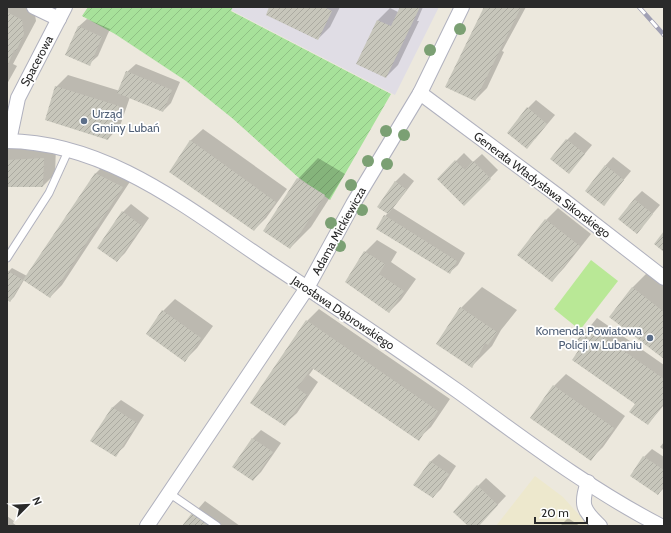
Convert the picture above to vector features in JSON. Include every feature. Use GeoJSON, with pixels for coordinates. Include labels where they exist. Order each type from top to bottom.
{"type":"FeatureCollection","features":[{"type":"Feature","properties":{"kind":"street"},"geometry":{"type":"LineString","coordinates":[[34,7],[62,13]]}},
{"type":"Feature","properties":{"kind":"street","name":"Adama Mickiewicza"},"geometry":{"type":"LineString","coordinates":[[147,526],[307,288],[353,204],[420,93],[462,7]]}},
{"type":"Feature","properties":{"kind":"street","name":"Spacerowa"},"geometry":{"type":"LineString","coordinates":[[8,141],[18,98],[62,13]]}},
{"type":"Feature","properties":{"kind":"street","name":"Generała Władysława Sikorskiego"},"geometry":{"type":"LineString","coordinates":[[420,93],[557,195],[664,278]]}},
{"type":"Feature","properties":{"kind":"street","name":"Jarosława Dąbrowskiego"},"geometry":{"type":"LineString","coordinates":[[8,141],[43,143],[69,149],[148,182],[307,288],[588,482],[661,526]]}},
{"type":"Feature","properties":{"kind":"street"},"geometry":{"type":"LineString","coordinates":[[588,482],[583,495],[585,509],[600,526]]}},
{"type":"Feature","properties":{"kind":"lane"},"geometry":{"type":"LineString","coordinates":[[7,258],[55,181],[69,149]]}},
{"type":"Feature","properties":{"kind":"lane"},"geometry":{"type":"LineString","coordinates":[[169,493],[216,526]]}},
{"type":"Feature","properties":{"kind":"shaded area"},"geometry":{"type":"Polygon","coordinates":[[[233,7],[439,7],[395,95],[231,10],[233,7]]]}},
{"type":"Feature","properties":{"kind":"shaded area"},"geometry":{"type":"Polygon","coordinates":[[[535,476],[563,497],[589,526],[496,526],[535,476]]]}},
{"type":"Feature","properties":{"kind":"green space"},"geometry":{"type":"Polygon","coordinates":[[[88,7],[233,7],[231,11],[391,94],[330,200],[299,178],[232,118],[186,81],[115,34],[82,16],[88,7]]]}},
{"type":"Feature","properties":{"kind":"green space"},"geometry":{"type":"Polygon","coordinates":[[[591,260],[618,281],[580,330],[554,309],[591,260]]]}},
{"type":"Feature","properties":{"kind":"building"},"geometry":{"type":"Polygon","coordinates":[[[269,7],[324,7],[332,11],[318,40],[266,15],[269,7]]]}},
{"type":"Feature","properties":{"kind":"building"},"geometry":{"type":"Polygon","coordinates":[[[400,7],[420,7],[386,78],[356,64],[377,20],[391,26],[400,7]]]}},
{"type":"Feature","properties":{"kind":"building"},"geometry":{"type":"Polygon","coordinates":[[[484,7],[521,7],[475,101],[445,87],[484,7]]]}},
{"type":"Feature","properties":{"kind":"building"},"geometry":{"type":"Polygon","coordinates":[[[7,12],[22,20],[24,34],[16,51],[14,50],[7,67],[7,12]]]}},
{"type":"Feature","properties":{"kind":"building"},"geometry":{"type":"Polygon","coordinates":[[[78,26],[102,37],[90,66],[65,55],[78,26]]]}},
{"type":"Feature","properties":{"kind":"building"},"geometry":{"type":"Polygon","coordinates":[[[126,71],[172,90],[163,112],[117,93],[126,71]]]}},
{"type":"Feature","properties":{"kind":"building"},"geometry":{"type":"Polygon","coordinates":[[[55,86],[119,106],[108,140],[45,120],[55,86]]]}},
{"type":"Feature","properties":{"kind":"building"},"geometry":{"type":"Polygon","coordinates":[[[527,107],[547,124],[527,149],[507,133],[527,107]]]}},
{"type":"Feature","properties":{"kind":"building"},"geometry":{"type":"Polygon","coordinates":[[[566,139],[585,154],[569,174],[550,159],[566,139]]]}},
{"type":"Feature","properties":{"kind":"building"},"geometry":{"type":"Polygon","coordinates":[[[190,140],[276,202],[254,231],[169,172],[190,140]]]}},
{"type":"Feature","properties":{"kind":"building"},"geometry":{"type":"Polygon","coordinates":[[[44,158],[43,187],[7,187],[7,160],[44,158]]]}},
{"type":"Feature","properties":{"kind":"building"},"geometry":{"type":"Polygon","coordinates":[[[455,160],[465,170],[473,161],[491,179],[464,206],[437,179],[455,160]]]}},
{"type":"Feature","properties":{"kind":"building"},"geometry":{"type":"Polygon","coordinates":[[[605,165],[624,180],[604,206],[585,191],[605,165]]]}},
{"type":"Feature","properties":{"kind":"building"},"geometry":{"type":"Polygon","coordinates":[[[95,173],[123,187],[50,298],[23,280],[95,173]]]}},
{"type":"Feature","properties":{"kind":"building"},"geometry":{"type":"Polygon","coordinates":[[[297,178],[325,195],[290,249],[263,231],[297,178]]]}},
{"type":"Feature","properties":{"kind":"building"},"geometry":{"type":"Polygon","coordinates":[[[395,181],[407,190],[388,214],[377,207],[395,181]]]}},
{"type":"Feature","properties":{"kind":"building"},"geometry":{"type":"Polygon","coordinates":[[[634,199],[653,214],[637,234],[618,219],[634,199]]]}},
{"type":"Feature","properties":{"kind":"building"},"geometry":{"type":"Polygon","coordinates":[[[122,211],[142,226],[117,262],[97,248],[122,211]]]}},
{"type":"Feature","properties":{"kind":"building"},"geometry":{"type":"Polygon","coordinates":[[[384,215],[457,261],[450,274],[376,229],[384,215]]]}},
{"type":"Feature","properties":{"kind":"building"},"geometry":{"type":"Polygon","coordinates":[[[545,219],[580,246],[552,282],[517,255],[545,219]]]}},
{"type":"Feature","properties":{"kind":"building"},"geometry":{"type":"Polygon","coordinates":[[[664,231],[664,252],[654,244],[664,231]]]}},
{"type":"Feature","properties":{"kind":"building"},"geometry":{"type":"Polygon","coordinates":[[[364,251],[385,264],[379,274],[404,291],[389,313],[345,282],[364,251]]]}},
{"type":"Feature","properties":{"kind":"building"},"geometry":{"type":"Polygon","coordinates":[[[8,271],[23,280],[10,302],[7,300],[8,271]]]}},
{"type":"Feature","properties":{"kind":"building","name":"Komenda Powiatowa Policji w Lubaniu"},"geometry":{"type":"Polygon","coordinates":[[[632,287],[664,312],[664,359],[609,317],[632,287]]]}},
{"type":"Feature","properties":{"kind":"building"},"geometry":{"type":"Polygon","coordinates":[[[460,307],[497,332],[488,345],[485,343],[472,368],[436,344],[460,307]]]}},
{"type":"Feature","properties":{"kind":"building"},"geometry":{"type":"Polygon","coordinates":[[[162,310],[201,338],[185,362],[146,334],[162,310]]]}},
{"type":"Feature","properties":{"kind":"building"},"geometry":{"type":"Polygon","coordinates":[[[306,320],[438,411],[419,441],[312,368],[297,388],[307,395],[285,426],[250,403],[306,320]]]}},
{"type":"Feature","properties":{"kind":"building"},"geometry":{"type":"Polygon","coordinates":[[[588,326],[664,379],[664,403],[648,425],[629,412],[635,404],[572,360],[582,345],[576,341],[588,326]]]}},
{"type":"Feature","properties":{"kind":"building"},"geometry":{"type":"Polygon","coordinates":[[[553,385],[614,428],[591,461],[530,418],[553,385]]]}},
{"type":"Feature","properties":{"kind":"building"},"geometry":{"type":"Polygon","coordinates":[[[112,407],[137,423],[116,457],[90,441],[112,407]]]}},
{"type":"Feature","properties":{"kind":"building"},"geometry":{"type":"Polygon","coordinates":[[[252,438],[273,452],[253,481],[232,467],[252,438]]]}},
{"type":"Feature","properties":{"kind":"building"},"geometry":{"type":"Polygon","coordinates":[[[643,456],[664,470],[664,486],[658,495],[630,476],[643,456]]]}},
{"type":"Feature","properties":{"kind":"building"},"geometry":{"type":"Polygon","coordinates":[[[430,461],[449,474],[433,498],[413,485],[430,461]]]}},
{"type":"Feature","properties":{"kind":"building"},"geometry":{"type":"Polygon","coordinates":[[[477,485],[498,505],[479,526],[468,526],[453,512],[477,485]]]}},
{"type":"Feature","properties":{"kind":"building"},"geometry":{"type":"Polygon","coordinates":[[[192,513],[211,526],[182,526],[192,513]]]}},
{"type":"Feature","properties":{"kind":"railway"},"geometry":{"type":"LineString","coordinates":[[639,7],[664,35]]}},
{"type":"Feature","properties":{"kind":"place","name":"Urząd Gminy Lubań"},"geometry":{"type":"Point","coordinates":[84,121]}},
{"type":"Feature","properties":{"kind":"place","name":"Komenda Powiatowa Policji w Lubaniu"},"geometry":{"type":"Point","coordinates":[650,338]}}]}
